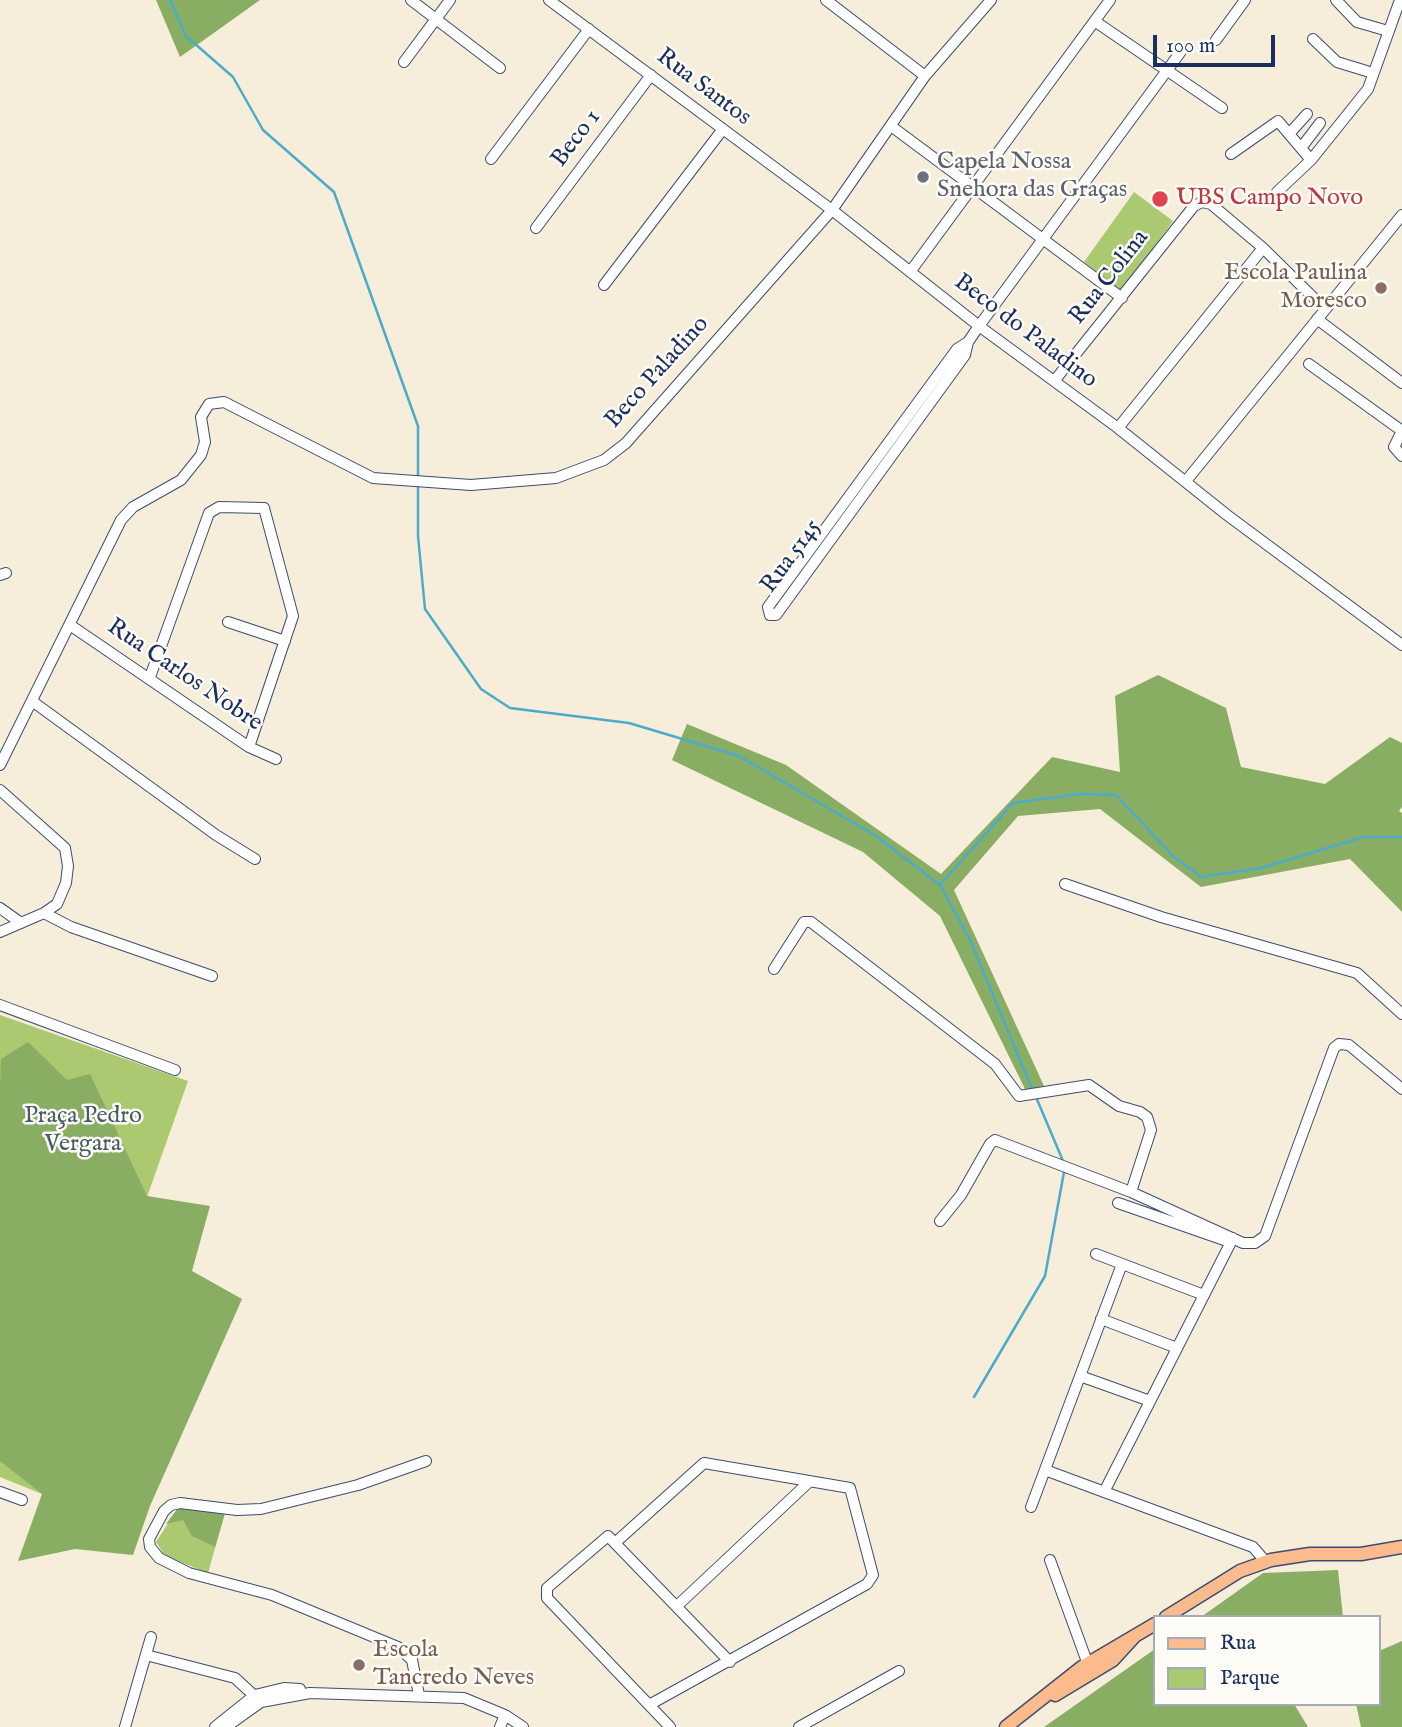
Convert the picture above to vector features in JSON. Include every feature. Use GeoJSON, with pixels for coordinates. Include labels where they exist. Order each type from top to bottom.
{"type":"FeatureCollection","features":[{"type":"Feature","properties":{"kind":"main road"},"geometry":{"type":"LineString","coordinates":[[1169,1615],[1240,1571],[1266,1562],[1310,1554],[1385,1552],[1402,1546]]}},
{"type":"Feature","properties":{"kind":"main road"},"geometry":{"type":"LineString","coordinates":[[1006,1727],[1089,1669],[1125,1649],[1135,1636],[1154,1624]]}},
{"type":"Feature","properties":{"kind":"street"},"geometry":{"type":"LineString","coordinates":[[411,0],[500,68]]}},
{"type":"Feature","properties":{"kind":"street"},"geometry":{"type":"LineString","coordinates":[[404,62],[450,0]]}},
{"type":"Feature","properties":{"kind":"street","name":"Rua Santos"},"geometry":{"type":"LineString","coordinates":[[549,0],[832,210]]}},
{"type":"Feature","properties":{"kind":"street"},"geometry":{"type":"LineString","coordinates":[[826,0],[925,76]]}},
{"type":"Feature","properties":{"kind":"street"},"geometry":{"type":"LineString","coordinates":[[832,210],[925,76],[991,0]]}},
{"type":"Feature","properties":{"kind":"street"},"geometry":{"type":"LineString","coordinates":[[910,272],[1110,0]]}},
{"type":"Feature","properties":{"kind":"street"},"geometry":{"type":"LineString","coordinates":[[1216,40],[1245,0]]}},
{"type":"Feature","properties":{"kind":"street"},"geometry":{"type":"LineString","coordinates":[[1336,0],[1357,22],[1388,31]]}},
{"type":"Feature","properties":{"kind":"street"},"geometry":{"type":"LineString","coordinates":[[1277,192],[1311,160],[1368,89],[1400,0]]}},
{"type":"Feature","properties":{"kind":"street"},"geometry":{"type":"LineString","coordinates":[[1096,22],[1222,108]]}},
{"type":"Feature","properties":{"kind":"street"},"geometry":{"type":"LineString","coordinates":[[491,159],[589,29]]}},
{"type":"Feature","properties":{"kind":"street"},"geometry":{"type":"LineString","coordinates":[[1313,39],[1337,62],[1373,73]]}},
{"type":"Feature","properties":{"kind":"street","name":"Rua 5145"},"geometry":{"type":"LineString","coordinates":[[852,502],[768,607],[770,615],[776,615],[957,349],[968,342],[1182,50]]}},
{"type":"Feature","properties":{"kind":"street","name":"Beco 1"},"geometry":{"type":"LineString","coordinates":[[536,228],[651,75]]}},
{"type":"Feature","properties":{"kind":"street"},"geometry":{"type":"LineString","coordinates":[[1289,134],[1307,114]]}},
{"type":"Feature","properties":{"kind":"street"},"geometry":{"type":"LineString","coordinates":[[1231,154],[1274,122],[1281,124],[1311,160]]}},
{"type":"Feature","properties":{"kind":"street"},"geometry":{"type":"LineString","coordinates":[[1301,148],[1320,123]]}},
{"type":"Feature","properties":{"kind":"street"},"geometry":{"type":"LineString","coordinates":[[891,126],[1122,298]]}},
{"type":"Feature","properties":{"kind":"street"},"geometry":{"type":"LineString","coordinates":[[604,285],[723,129]]}},
{"type":"Feature","properties":{"kind":"street","name":"Rua Colina"},"geometry":{"type":"LineString","coordinates":[[1055,380],[1194,205],[1202,202],[1211,204],[1263,247],[1325,309]]}},
{"type":"Feature","properties":{"kind":"street","name":"Beco do Paladino"},"geometry":{"type":"LineString","coordinates":[[832,210],[979,326],[1055,380],[1402,645]]}},
{"type":"Feature","properties":{"kind":"street","name":"Beco Paladino"},"geometry":{"type":"LineString","coordinates":[[70,625],[121,520],[133,507],[181,480],[195,465],[205,442],[201,417],[209,404],[219,402],[373,478],[471,485],[556,478],[604,460],[626,443],[832,210]]}},
{"type":"Feature","properties":{"kind":"street"},"geometry":{"type":"LineString","coordinates":[[1186,481],[1402,215]]}},
{"type":"Feature","properties":{"kind":"street"},"geometry":{"type":"LineString","coordinates":[[1118,428],[1263,247]]}},
{"type":"Feature","properties":{"kind":"street"},"geometry":{"type":"LineString","coordinates":[[1317,319],[1402,383]]}},
{"type":"Feature","properties":{"kind":"street"},"geometry":{"type":"LineString","coordinates":[[1309,364],[1402,431],[1394,447],[1402,456]]}},
{"type":"Feature","properties":{"kind":"street"},"geometry":{"type":"LineString","coordinates":[[150,677],[209,513],[219,507],[261,506],[266,510],[293,615],[248,747]]}},
{"type":"Feature","properties":{"kind":"street"},"geometry":{"type":"LineString","coordinates":[[228,622],[285,641]]}},
{"type":"Feature","properties":{"kind":"street"},"geometry":{"type":"LineString","coordinates":[[0,765],[70,625]]}},
{"type":"Feature","properties":{"kind":"street","name":"Rua Carlos Nobre"},"geometry":{"type":"LineString","coordinates":[[70,625],[150,677],[248,747],[276,759]]}},
{"type":"Feature","properties":{"kind":"street"},"geometry":{"type":"LineString","coordinates":[[32,701],[216,835],[256,859]]}},
{"type":"Feature","properties":{"kind":"street"},"geometry":{"type":"LineString","coordinates":[[0,790],[65,848],[68,866],[66,883],[57,904],[44,913],[0,932]]}},
{"type":"Feature","properties":{"kind":"street"},"geometry":{"type":"LineString","coordinates":[[1065,884],[1161,917],[1357,973],[1402,1014]]}},
{"type":"Feature","properties":{"kind":"street"},"geometry":{"type":"LineString","coordinates":[[0,908],[21,923]]}},
{"type":"Feature","properties":{"kind":"street"},"geometry":{"type":"LineString","coordinates":[[44,913],[71,926],[212,976]]}},
{"type":"Feature","properties":{"kind":"street"},"geometry":{"type":"LineString","coordinates":[[774,969],[804,922],[811,922],[995,1064],[1019,1096],[1089,1085],[1119,1106],[1140,1112],[1147,1117],[1151,1130],[1131,1192]]}},
{"type":"Feature","properties":{"kind":"street"},"geometry":{"type":"LineString","coordinates":[[0,1004],[175,1070]]}},
{"type":"Feature","properties":{"kind":"street"},"geometry":{"type":"LineString","coordinates":[[1118,1203],[1249,1244],[1265,1236],[1334,1048],[1339,1044],[1349,1045],[1402,1089]]}},
{"type":"Feature","properties":{"kind":"street"},"geometry":{"type":"LineString","coordinates":[[940,1221],[961,1195],[995,1140],[1131,1192],[1232,1240]]}},
{"type":"Feature","properties":{"kind":"street"},"geometry":{"type":"LineString","coordinates":[[1104,1492],[1232,1240]]}},
{"type":"Feature","properties":{"kind":"street"},"geometry":{"type":"LineString","coordinates":[[1096,1254],[1204,1295]]}},
{"type":"Feature","properties":{"kind":"street"},"geometry":{"type":"LineString","coordinates":[[1031,1507],[1122,1264]]}},
{"type":"Feature","properties":{"kind":"street"},"geometry":{"type":"LineString","coordinates":[[1101,1319],[1177,1348]]}},
{"type":"Feature","properties":{"kind":"street"},"geometry":{"type":"LineString","coordinates":[[1080,1376],[1150,1401]]}},
{"type":"Feature","properties":{"kind":"street"},"geometry":{"type":"LineString","coordinates":[[419,1695],[412,1660],[397,1647],[272,1595],[189,1573],[159,1558],[150,1547],[149,1539],[164,1511],[171,1505],[180,1503],[237,1510],[261,1508],[358,1485],[426,1461]]}},
{"type":"Feature","properties":{"kind":"street"},"geometry":{"type":"LineString","coordinates":[[616,1542],[700,1464],[851,1490],[872,1580],[649,1705]]}},
{"type":"Feature","properties":{"kind":"street"},"geometry":{"type":"LineString","coordinates":[[1045,1471],[1253,1547],[1266,1562]]}},
{"type":"Feature","properties":{"kind":"street"},"geometry":{"type":"LineString","coordinates":[[678,1605],[810,1481]]}},
{"type":"Feature","properties":{"kind":"street"},"geometry":{"type":"LineString","coordinates":[[0,1492],[22,1500]]}},
{"type":"Feature","properties":{"kind":"street"},"geometry":{"type":"LineString","coordinates":[[670,1727],[545,1593],[603,1537],[608,1536],[678,1605],[730,1662]]}},
{"type":"Feature","properties":{"kind":"street"},"geometry":{"type":"LineString","coordinates":[[1050,1560],[1089,1669]]}},
{"type":"Feature","properties":{"kind":"street"},"geometry":{"type":"LineString","coordinates":[[125,1727],[151,1637]]}},
{"type":"Feature","properties":{"kind":"street"},"geometry":{"type":"LineString","coordinates":[[146,1655],[235,1678],[258,1698]]}},
{"type":"Feature","properties":{"kind":"street"},"geometry":{"type":"LineString","coordinates":[[799,1727],[899,1671]]}},
{"type":"Feature","properties":{"kind":"street"},"geometry":{"type":"LineString","coordinates":[[215,1727],[258,1698],[310,1693],[464,1698],[505,1715],[523,1727]]}},
{"type":"Feature","properties":{"kind":"street"},"geometry":{"type":"LineString","coordinates":[[226,1727],[258,1698]]}},
{"type":"Feature","properties":{"kind":"street"},"geometry":{"type":"LineString","coordinates":[[500,1727],[505,1715]]}},
{"type":"Feature","properties":{"kind":"green space"},"geometry":{"type":"Polygon","coordinates":[[[156,0],[260,0],[180,57],[156,0]]]}},
{"type":"Feature","properties":{"kind":"green space"},"geometry":{"type":"Polygon","coordinates":[[[1134,192],[1173,221],[1122,291],[1084,262],[1134,192]]]}},
{"type":"Feature","properties":{"kind":"green space"},"geometry":{"type":"Polygon","coordinates":[[[1158,675],[1226,708],[1241,767],[1325,784],[1390,737],[1402,743],[1402,807],[1399,811],[1402,813],[1402,912],[1350,859],[1201,887],[1100,809],[1018,816],[954,890],[1044,1086],[1026,1091],[940,916],[863,852],[672,760],[687,724],[786,765],[941,874],[1052,757],[1120,772],[1115,696],[1158,675]]]}},
{"type":"Feature","properties":{"kind":"green space","name":"Praça Pedro Vergara"},"geometry":{"type":"Polygon","coordinates":[[[0,1015],[188,1081],[42,1494],[0,1477],[0,1015]]]}},
{"type":"Feature","properties":{"kind":"green space"},"geometry":{"type":"Polygon","coordinates":[[[28,1042],[67,1080],[90,1074],[147,1196],[210,1206],[192,1271],[242,1299],[150,1506],[133,1555],[75,1549],[18,1561],[42,1494],[0,1461],[0,1088],[1,1059],[28,1042]]]}},
{"type":"Feature","properties":{"kind":"green space"},"geometry":{"type":"Polygon","coordinates":[[[178,1508],[225,1513],[208,1573],[165,1556],[156,1542],[178,1508]]]}},
{"type":"Feature","properties":{"kind":"green space"},"geometry":{"type":"Polygon","coordinates":[[[178,1508],[225,1513],[215,1547],[192,1536],[183,1520],[166,1524],[178,1508]]]}},
{"type":"Feature","properties":{"kind":"green space"},"geometry":{"type":"Polygon","coordinates":[[[1338,1570],[1343,1615],[1204,1615],[1263,1573],[1338,1570]]]}},
{"type":"Feature","properties":{"kind":"green space"},"geometry":{"type":"Polygon","coordinates":[[[1402,1641],[1402,1727],[1361,1727],[1356,1706],[1381,1706],[1381,1650],[1402,1641]]]}},
{"type":"Feature","properties":{"kind":"green space"},"geometry":{"type":"Polygon","coordinates":[[[1154,1650],[1154,1706],[1295,1706],[1308,1727],[1044,1727],[1154,1650]]]}},
{"type":"Feature","properties":{"kind":"waterway"},"geometry":{"type":"LineString","coordinates":[[170,0],[186,36],[233,77],[263,130],[334,192],[418,426],[418,536],[425,609],[481,689],[510,708],[629,723],[739,756],[876,836],[940,885],[970,940],[1033,1091]]}},
{"type":"Feature","properties":{"kind":"waterway"},"geometry":{"type":"LineString","coordinates":[[940,885],[1013,803],[1079,794],[1116,795],[1173,856],[1201,877],[1261,868],[1364,837],[1402,837]]}},
{"type":"Feature","properties":{"kind":"waterway"},"geometry":{"type":"LineString","coordinates":[[1036,1097],[1063,1161]]}},
{"type":"Feature","properties":{"kind":"waterway"},"geometry":{"type":"LineString","coordinates":[[974,1397],[1045,1276],[1064,1172]]}},
{"type":"Feature","properties":{"kind":"place","name":"Capela Nossa Snehora das Graças"},"geometry":{"type":"Point","coordinates":[923,177]}},
{"type":"Feature","properties":{"kind":"place","name":"UBS Campo Novo"},"geometry":{"type":"Point","coordinates":[1160,199]}},
{"type":"Feature","properties":{"kind":"place","name":"Escola Paulina Moresco"},"geometry":{"type":"Point","coordinates":[1381,288]}},
{"type":"Feature","properties":{"kind":"place","name":"Escola Tancredo Neves"},"geometry":{"type":"Point","coordinates":[359,1665]}}]}
